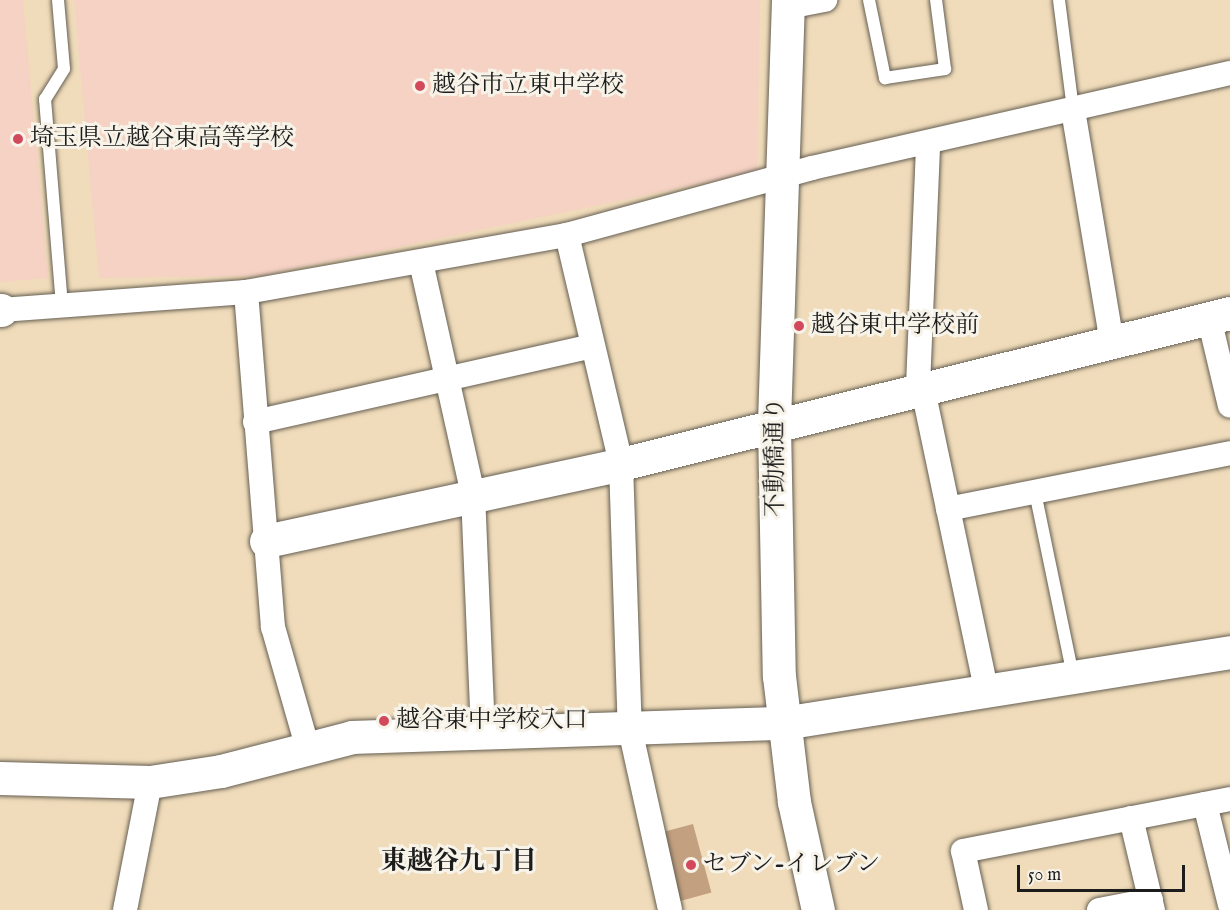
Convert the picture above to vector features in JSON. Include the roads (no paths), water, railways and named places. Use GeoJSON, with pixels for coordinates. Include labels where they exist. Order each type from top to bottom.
{"type":"FeatureCollection","features":[{"type":"Feature","properties":{"kind":"street"},"geometry":{"type":"LineString","coordinates":[[788,4],[825,0]]}},
{"type":"Feature","properties":{"kind":"street","name":"不動橋通り"},"geometry":{"type":"LineString","coordinates":[[788,4],[774,425],[783,723],[818,910]]}},
{"type":"Feature","properties":{"kind":"street"},"geometry":{"type":"LineString","coordinates":[[0,310],[246,292],[567,235],[782,177],[1230,73]]}},
{"type":"Feature","properties":{"kind":"street"},"geometry":{"type":"LineString","coordinates":[[1073,110],[1112,342]]}},
{"type":"Feature","properties":{"kind":"street"},"geometry":{"type":"LineString","coordinates":[[928,144],[920,386],[986,690]]}},
{"type":"Feature","properties":{"kind":"street"},"geometry":{"type":"LineString","coordinates":[[567,235],[621,464],[630,729],[670,910]]}},
{"type":"Feature","properties":{"kind":"street"},"geometry":{"type":"LineString","coordinates":[[421,262],[473,494],[483,731]]}},
{"type":"Feature","properties":{"kind":"street"},"geometry":{"type":"LineString","coordinates":[[246,292],[255,422],[276,643],[308,749]]}},
{"type":"Feature","properties":{"kind":"street"},"geometry":{"type":"LineString","coordinates":[[266,541],[473,494],[621,464],[920,386],[1219,316],[1230,406]]}},
{"type":"Feature","properties":{"kind":"street"},"geometry":{"type":"LineString","coordinates":[[255,422],[593,346]]}},
{"type":"Feature","properties":{"kind":"street"},"geometry":{"type":"LineString","coordinates":[[948,509],[1230,453]]}},
{"type":"Feature","properties":{"kind":"street"},"geometry":{"type":"LineString","coordinates":[[0,778],[150,782],[308,749],[352,737],[783,723],[1073,675],[1230,652]]}},
{"type":"Feature","properties":{"kind":"street"},"geometry":{"type":"LineString","coordinates":[[125,910],[150,782]]}},
{"type":"Feature","properties":{"kind":"street"},"geometry":{"type":"LineString","coordinates":[[976,910],[963,851],[1230,799]]}},
{"type":"Feature","properties":{"kind":"street"},"geometry":{"type":"LineString","coordinates":[[1205,804],[1230,905]]}},
{"type":"Feature","properties":{"kind":"street"},"geometry":{"type":"LineString","coordinates":[[1099,910],[1152,905],[1131,818]]}},
{"type":"Feature","properties":{"kind":"lane"},"geometry":{"type":"LineString","coordinates":[[58,0],[64,69],[45,99],[62,304]]}},
{"type":"Feature","properties":{"kind":"lane"},"geometry":{"type":"LineString","coordinates":[[869,0],[885,78],[945,69],[936,0]]}},
{"type":"Feature","properties":{"kind":"lane"},"geometry":{"type":"LineString","coordinates":[[1059,0],[1073,110]]}},
{"type":"Feature","properties":{"kind":"lane"},"geometry":{"type":"LineString","coordinates":[[1035,492],[1073,675]]}},
{"type":"Feature","properties":{"kind":"place","name":"越谷市立東中学校"},"geometry":{"type":"Point","coordinates":[420,86]}},
{"type":"Feature","properties":{"kind":"place","name":"埼玉県立越谷東高等学校"},"geometry":{"type":"Point","coordinates":[18,139]}},
{"type":"Feature","properties":{"kind":"place","name":"越谷東中学校前"},"geometry":{"type":"Point","coordinates":[799,326]}},
{"type":"Feature","properties":{"kind":"place","name":"越谷東中学校入口"},"geometry":{"type":"Point","coordinates":[384,721]}},
{"type":"Feature","properties":{"kind":"place","name":"セブン-イレブン"},"geometry":{"type":"Point","coordinates":[691,865]}},
{"type":"Feature","properties":{"kind":"district","name":"東越谷九丁目"},"geometry":{"type":"Point","coordinates":[459,862]}}]}
